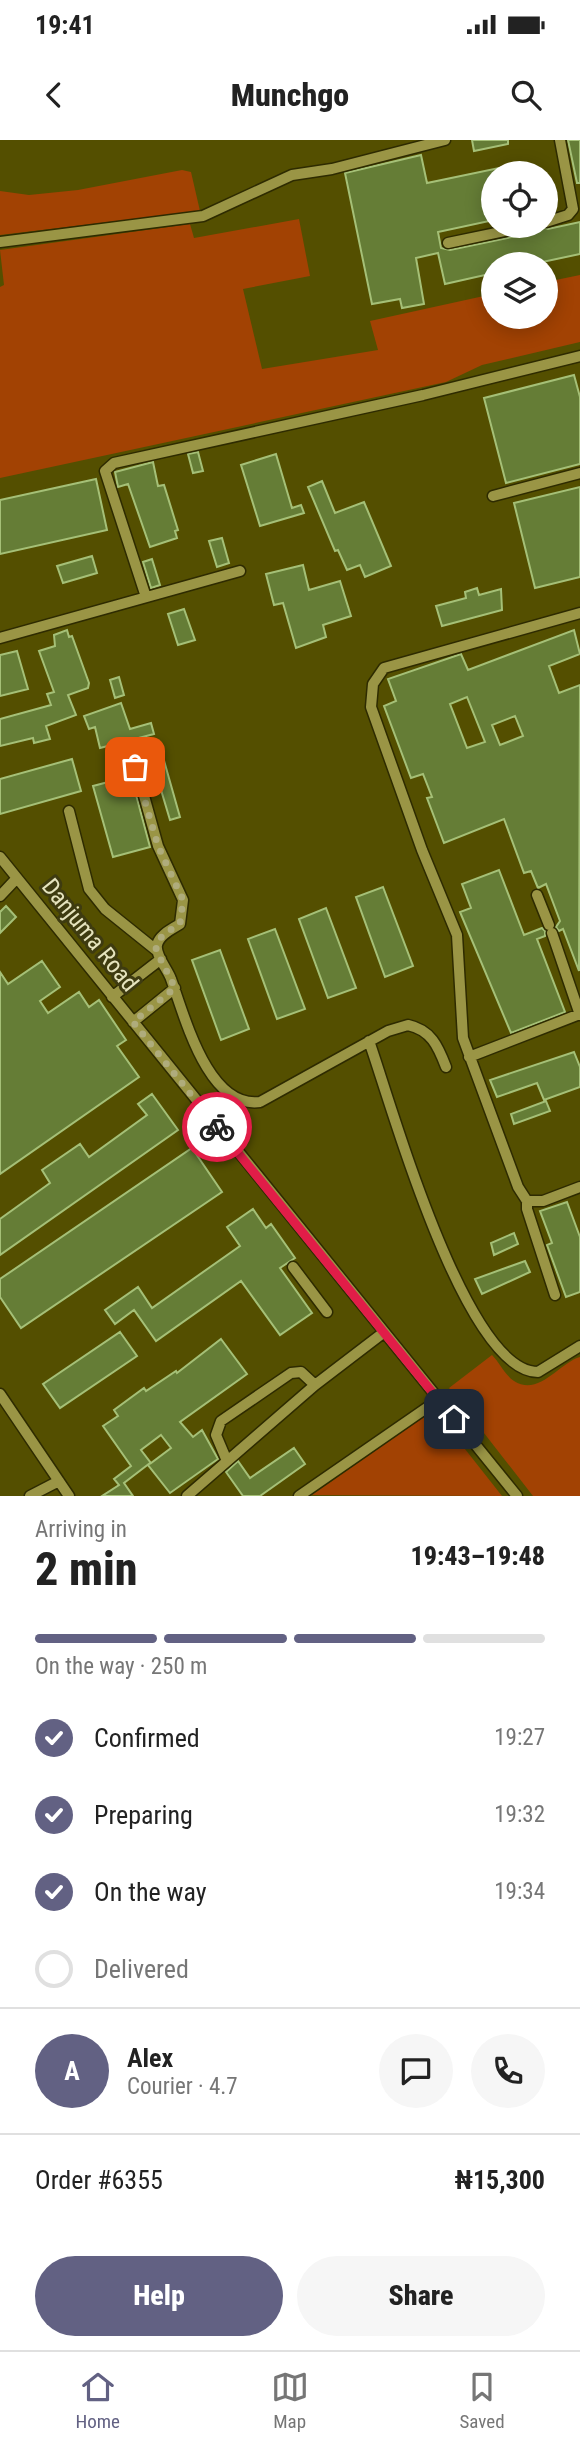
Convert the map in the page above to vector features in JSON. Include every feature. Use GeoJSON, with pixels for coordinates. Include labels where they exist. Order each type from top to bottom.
{"type":"FeatureCollection","features":[{"type":"Feature","properties":{"kind":"street"},"geometry":{"type":"LineString","coordinates":[[0,242],[203,216],[292,175],[332,169],[444,140]]}},
{"type":"Feature","properties":{"kind":"street"},"geometry":{"type":"LineString","coordinates":[[558,218],[568,215],[573,209],[560,140]]}},
{"type":"Feature","properties":{"kind":"street"},"geometry":{"type":"LineString","coordinates":[[448,243],[481,236]]}},
{"type":"Feature","properties":{"kind":"street"},"geometry":{"type":"LineString","coordinates":[[146,597],[105,471],[114,463],[423,395],[580,356]]}},
{"type":"Feature","properties":{"kind":"street"},"geometry":{"type":"LineString","coordinates":[[493,496],[580,472]]}},
{"type":"Feature","properties":{"kind":"street"},"geometry":{"type":"LineString","coordinates":[[0,638],[240,571]]}},
{"type":"Feature","properties":{"kind":"street"},"geometry":{"type":"LineString","coordinates":[[555,1295],[527,1209],[527,1200],[518,1187],[463,1038],[457,935],[422,850],[371,707],[373,684],[384,668],[580,613]]}},
{"type":"Feature","properties":{"kind":"street"},"geometry":{"type":"LineString","coordinates":[[135,767],[158,846],[183,900],[180,924],[164,934],[157,943],[159,955],[205,1065],[225,1090],[239,1100],[250,1103],[272,1096],[399,1027],[418,1027],[438,1045],[446,1067]]}},
{"type":"Feature","properties":{"kind":"street"},"geometry":{"type":"LineString","coordinates":[[69,811],[89,889],[112,916],[159,955]]}},
{"type":"Feature","properties":{"kind":"street","name":"Danjuma Road"},"geometry":{"type":"LineString","coordinates":[[0,857],[517,1496]]}},
{"type":"Feature","properties":{"kind":"street"},"geometry":{"type":"LineString","coordinates":[[0,896],[17,878]]}},
{"type":"Feature","properties":{"kind":"street"},"geometry":{"type":"LineString","coordinates":[[469,1057],[580,1014],[537,895]]}},
{"type":"Feature","properties":{"kind":"street"},"geometry":{"type":"LineString","coordinates":[[113,997],[159,955]]}},
{"type":"Feature","properties":{"kind":"street"},"geometry":{"type":"LineString","coordinates":[[133,1022],[175,988]]}},
{"type":"Feature","properties":{"kind":"street"},"geometry":{"type":"LineString","coordinates":[[369,1041],[444,1256],[495,1347],[520,1369],[538,1372],[580,1346]]}},
{"type":"Feature","properties":{"kind":"street"},"geometry":{"type":"LineString","coordinates":[[527,1200],[543,1201],[580,1187]]}},
{"type":"Feature","properties":{"kind":"street"},"geometry":{"type":"LineString","coordinates":[[293,1267],[327,1312]]}},
{"type":"Feature","properties":{"kind":"street"},"geometry":{"type":"LineString","coordinates":[[187,1496],[316,1385],[383,1333]]}},
{"type":"Feature","properties":{"kind":"street"},"geometry":{"type":"LineString","coordinates":[[227,1461],[216,1436],[221,1421],[291,1373],[301,1372],[316,1385]]}},
{"type":"Feature","properties":{"kind":"street"},"geometry":{"type":"LineString","coordinates":[[0,1394],[69,1496]]}},
{"type":"Feature","properties":{"kind":"street"},"geometry":{"type":"LineString","coordinates":[[299,1496],[438,1399]]}},
{"type":"Feature","properties":{"kind":"street"},"geometry":{"type":"LineString","coordinates":[[30,1496],[59,1481]]}},
{"type":"Feature","properties":{"kind":"shaded area"},"geometry":{"type":"Polygon","coordinates":[[[0,140],[580,140],[580,1496],[0,1496],[0,140]]]}},
{"type":"Feature","properties":{"kind":"shaded area"},"geometry":{"type":"Polygon","coordinates":[[[182,170],[191,172],[200,211],[0,235],[0,191],[29,195],[78,190],[182,170]]]}},
{"type":"Feature","properties":{"kind":"shaded area"},"geometry":{"type":"Polygon","coordinates":[[[299,219],[310,276],[243,289],[262,369],[378,350],[370,321],[481,297],[481,329],[558,329],[558,280],[580,275],[580,342],[482,365],[446,382],[0,478],[0,287],[4,285],[0,250],[190,224],[194,238],[299,219]]]}},
{"type":"Feature","properties":{"kind":"shaded area"},"geometry":{"type":"Polygon","coordinates":[[[492,1355],[514,1381],[523,1385],[540,1382],[580,1357],[580,1496],[533,1496],[449,1388],[492,1355]]]}},
{"type":"Feature","properties":{"kind":"shaded area"},"geometry":{"type":"Polygon","coordinates":[[[435,1411],[502,1496],[312,1495],[431,1412],[435,1411]]]}},
{"type":"Feature","properties":{"kind":"building"},"geometry":{"type":"Polygon","coordinates":[[[472,140],[508,140],[508,144],[474,151],[472,140]]]}},
{"type":"Feature","properties":{"kind":"building"},"geometry":{"type":"Polygon","coordinates":[[[568,140],[580,140],[580,183],[577,183],[568,140]]]}},
{"type":"Feature","properties":{"kind":"building"},"geometry":{"type":"Polygon","coordinates":[[[421,155],[427,183],[481,172],[481,223],[438,232],[441,248],[450,250],[507,238],[558,238],[558,227],[580,222],[580,254],[558,259],[558,252],[481,252],[481,276],[445,284],[438,253],[416,258],[424,304],[402,308],[400,299],[372,304],[345,173],[421,155]]]}},
{"type":"Feature","properties":{"kind":"building"},"geometry":{"type":"Polygon","coordinates":[[[574,375],[580,397],[580,464],[506,483],[484,398],[574,375]]]}},
{"type":"Feature","properties":{"kind":"building"},"geometry":{"type":"Polygon","coordinates":[[[198,452],[203,471],[193,473],[188,454],[198,452]]]}},
{"type":"Feature","properties":{"kind":"building"},"geometry":{"type":"Polygon","coordinates":[[[276,454],[292,508],[301,505],[304,513],[260,526],[241,465],[276,454]]]}},
{"type":"Feature","properties":{"kind":"building"},"geometry":{"type":"Polygon","coordinates":[[[153,462],[158,486],[164,485],[178,530],[175,531],[177,538],[150,547],[128,484],[118,487],[115,472],[153,462]]]}},
{"type":"Feature","properties":{"kind":"building"},"geometry":{"type":"Polygon","coordinates":[[[96,479],[107,530],[0,554],[0,500],[96,479]]]}},
{"type":"Feature","properties":{"kind":"building"},"geometry":{"type":"Polygon","coordinates":[[[322,481],[335,513],[364,502],[391,566],[365,577],[360,565],[347,570],[338,550],[335,551],[308,487],[322,481]]]}},
{"type":"Feature","properties":{"kind":"building"},"geometry":{"type":"Polygon","coordinates":[[[580,487],[580,577],[535,588],[514,503],[580,487]]]}},
{"type":"Feature","properties":{"kind":"building"},"geometry":{"type":"Polygon","coordinates":[[[222,538],[229,563],[217,567],[209,541],[222,538]]]}},
{"type":"Feature","properties":{"kind":"building"},"geometry":{"type":"Polygon","coordinates":[[[92,556],[97,573],[63,583],[57,566],[92,556]]]}},
{"type":"Feature","properties":{"kind":"building"},"geometry":{"type":"Polygon","coordinates":[[[152,559],[160,585],[151,588],[143,562],[152,559]]]}},
{"type":"Feature","properties":{"kind":"building"},"geometry":{"type":"Polygon","coordinates":[[[303,565],[309,590],[340,581],[351,616],[323,625],[326,637],[296,648],[283,603],[274,605],[266,574],[303,565]]]}},
{"type":"Feature","properties":{"kind":"building"},"geometry":{"type":"Polygon","coordinates":[[[477,588],[479,595],[501,589],[502,610],[442,626],[436,606],[466,598],[465,592],[477,588]]]}},
{"type":"Feature","properties":{"kind":"building"},"geometry":{"type":"Polygon","coordinates":[[[184,609],[195,640],[178,645],[168,614],[184,609]]]}},
{"type":"Feature","properties":{"kind":"building"},"geometry":{"type":"Polygon","coordinates":[[[67,630],[69,637],[72,636],[89,683],[88,688],[68,695],[76,715],[46,726],[50,739],[34,743],[33,738],[0,746],[0,719],[51,705],[47,694],[54,692],[39,651],[55,646],[54,635],[67,630]]]}},
{"type":"Feature","properties":{"kind":"building"},"geometry":{"type":"Polygon","coordinates":[[[574,630],[580,654],[549,666],[559,693],[580,685],[579,971],[563,929],[559,931],[556,927],[560,921],[546,884],[538,888],[531,871],[524,873],[504,819],[444,843],[427,798],[432,797],[423,774],[411,778],[384,706],[396,701],[388,679],[461,654],[468,670],[574,630]],[[467,697],[450,704],[467,748],[485,742],[467,697]],[[515,716],[492,725],[500,745],[523,736],[515,716]]]}},
{"type":"Feature","properties":{"kind":"building"},"geometry":{"type":"Polygon","coordinates":[[[17,651],[28,689],[0,696],[0,655],[17,651]]]}},
{"type":"Feature","properties":{"kind":"building"},"geometry":{"type":"Polygon","coordinates":[[[119,677],[124,695],[115,698],[110,680],[119,677]]]}},
{"type":"Feature","properties":{"kind":"building"},"geometry":{"type":"Polygon","coordinates":[[[121,703],[130,729],[151,723],[154,734],[100,748],[95,727],[89,729],[84,716],[121,703]]]}},
{"type":"Feature","properties":{"kind":"building"},"geometry":{"type":"Polygon","coordinates":[[[161,750],[180,817],[170,820],[150,753],[161,750]]]}},
{"type":"Feature","properties":{"kind":"building"},"geometry":{"type":"Polygon","coordinates":[[[72,759],[81,791],[0,814],[0,779],[72,759]]]}},
{"type":"Feature","properties":{"kind":"building"},"geometry":{"type":"Polygon","coordinates":[[[131,776],[150,847],[113,857],[93,786],[131,776]]]}},
{"type":"Feature","properties":{"kind":"building"},"geometry":{"type":"Polygon","coordinates":[[[499,870],[524,935],[542,928],[545,931],[545,936],[537,939],[565,1012],[511,1033],[460,912],[471,908],[462,884],[499,870]]]}},
{"type":"Feature","properties":{"kind":"building"},"geometry":{"type":"Polygon","coordinates":[[[383,887],[413,966],[385,977],[356,897],[383,887]]]}},
{"type":"Feature","properties":{"kind":"building"},"geometry":{"type":"Polygon","coordinates":[[[6,906],[16,917],[0,933],[0,912],[6,906]]]}},
{"type":"Feature","properties":{"kind":"building"},"geometry":{"type":"Polygon","coordinates":[[[326,908],[356,988],[328,998],[299,919],[326,908]]]}},
{"type":"Feature","properties":{"kind":"building"},"geometry":{"type":"Polygon","coordinates":[[[275,929],[305,1009],[277,1019],[248,939],[275,929]]]}},
{"type":"Feature","properties":{"kind":"building"},"geometry":{"type":"Polygon","coordinates":[[[220,950],[249,1029],[221,1040],[192,960],[220,950]]]}},
{"type":"Feature","properties":{"kind":"building"},"geometry":{"type":"Polygon","coordinates":[[[42,961],[60,987],[40,1001],[48,1013],[79,992],[89,1007],[99,1000],[126,1040],[117,1046],[139,1077],[0,1174],[0,972],[8,984],[42,961]]]}},
{"type":"Feature","properties":{"kind":"building"},"geometry":{"type":"Polygon","coordinates":[[[574,1052],[580,1067],[580,1087],[544,1100],[537,1083],[497,1097],[490,1080],[574,1052]]]}},
{"type":"Feature","properties":{"kind":"building"},"geometry":{"type":"Polygon","coordinates":[[[152,1094],[178,1130],[0,1255],[0,1219],[50,1183],[42,1170],[80,1144],[89,1157],[147,1115],[138,1104],[152,1094]]]}},
{"type":"Feature","properties":{"kind":"building"},"geometry":{"type":"Polygon","coordinates":[[[546,1101],[550,1111],[514,1124],[511,1114],[546,1101]]]}},
{"type":"Feature","properties":{"kind":"building"},"geometry":{"type":"Polygon","coordinates":[[[192,1148],[222,1192],[21,1328],[0,1297],[0,1279],[192,1148]]]}},
{"type":"Feature","properties":{"kind":"building"},"geometry":{"type":"Polygon","coordinates":[[[567,1202],[580,1237],[580,1292],[566,1297],[547,1245],[552,1243],[540,1211],[567,1202]]]}},
{"type":"Feature","properties":{"kind":"building"},"geometry":{"type":"Polygon","coordinates":[[[253,1209],[266,1228],[271,1224],[295,1258],[280,1268],[312,1313],[280,1335],[241,1281],[156,1341],[134,1310],[115,1324],[105,1310],[138,1287],[152,1308],[240,1246],[227,1227],[253,1209]]]}},
{"type":"Feature","properties":{"kind":"building"},"geometry":{"type":"Polygon","coordinates":[[[514,1233],[518,1244],[494,1255],[491,1243],[514,1233]]]}},
{"type":"Feature","properties":{"kind":"building"},"geometry":{"type":"Polygon","coordinates":[[[525,1261],[530,1272],[482,1294],[475,1279],[525,1261]]]}},
{"type":"Feature","properties":{"kind":"building"},"geometry":{"type":"Polygon","coordinates":[[[120,1332],[137,1356],[60,1408],[43,1384],[120,1332]]]}},
{"type":"Feature","properties":{"kind":"building"},"geometry":{"type":"Polygon","coordinates":[[[221,1339],[247,1374],[180,1422],[193,1437],[202,1430],[218,1459],[170,1493],[148,1465],[150,1463],[124,1483],[133,1496],[102,1496],[119,1485],[114,1479],[131,1466],[103,1426],[118,1416],[114,1410],[144,1388],[146,1391],[176,1371],[177,1373],[221,1339]],[[161,1435],[141,1450],[151,1463],[171,1448],[161,1435]]]}},
{"type":"Feature","properties":{"kind":"building"},"geometry":{"type":"Polygon","coordinates":[[[294,1448],[305,1464],[260,1496],[243,1496],[226,1472],[238,1461],[250,1478],[294,1448]]]}},
{"type":"Feature","properties":{"kind":"way so far"},"geometry":{"type":"LineString","coordinates":[[135,767],[158,846],[183,900],[183,909],[180,924],[164,934],[157,943],[156,950],[175,988],[133,1022],[217,1127]]}},
{"type":"Feature","properties":{"kind":"route"},"geometry":{"type":"LineString","coordinates":[[217,1127],[454,1419]]}}]}
